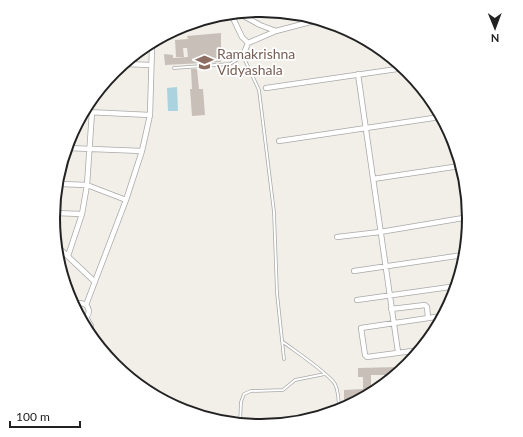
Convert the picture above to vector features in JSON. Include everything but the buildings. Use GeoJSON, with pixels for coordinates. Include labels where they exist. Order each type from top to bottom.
{"type":"FeatureCollection","features":[{"type":"Feature","properties":{"kind":"street"},"geometry":{"type":"LineString","coordinates":[[246,17],[276,31]]}},
{"type":"Feature","properties":{"kind":"street"},"geometry":{"type":"LineString","coordinates":[[234,19],[242,37],[248,43]]}},
{"type":"Feature","properties":{"kind":"street"},"geometry":{"type":"LineString","coordinates":[[244,54],[248,43],[276,31],[307,22]]}},
{"type":"Feature","properties":{"kind":"street"},"geometry":{"type":"LineString","coordinates":[[86,305],[126,200],[142,151],[150,114],[152,50]]}},
{"type":"Feature","properties":{"kind":"street"},"geometry":{"type":"LineString","coordinates":[[132,64],[151,65]]}},
{"type":"Feature","properties":{"kind":"street"},"geometry":{"type":"LineString","coordinates":[[266,88],[396,69]]}},
{"type":"Feature","properties":{"kind":"street"},"geometry":{"type":"LineString","coordinates":[[358,74],[398,352]]}},
{"type":"Feature","properties":{"kind":"street"},"geometry":{"type":"LineString","coordinates":[[91,112],[150,114]]}},
{"type":"Feature","properties":{"kind":"street"},"geometry":{"type":"LineString","coordinates":[[68,256],[82,214],[87,185],[89,115]]}},
{"type":"Feature","properties":{"kind":"street"},"geometry":{"type":"LineString","coordinates":[[279,141],[436,118]]}},
{"type":"Feature","properties":{"kind":"street"},"geometry":{"type":"LineString","coordinates":[[73,148],[142,151]]}},
{"type":"Feature","properties":{"kind":"street"},"geometry":{"type":"LineString","coordinates":[[373,179],[456,167]]}},
{"type":"Feature","properties":{"kind":"street"},"geometry":{"type":"LineString","coordinates":[[63,184],[87,185],[126,200]]}},
{"type":"Feature","properties":{"kind":"street"},"geometry":{"type":"LineString","coordinates":[[60,213],[82,214]]}},
{"type":"Feature","properties":{"kind":"street"},"geometry":{"type":"LineString","coordinates":[[337,237],[380,232],[463,218]]}},
{"type":"Feature","properties":{"kind":"street"},"geometry":{"type":"LineString","coordinates":[[63,252],[95,282]]}},
{"type":"Feature","properties":{"kind":"street"},"geometry":{"type":"LineString","coordinates":[[354,271],[459,256]]}},
{"type":"Feature","properties":{"kind":"street"},"geometry":{"type":"LineString","coordinates":[[357,300],[451,287]]}},
{"type":"Feature","properties":{"kind":"street"},"geometry":{"type":"LineString","coordinates":[[79,304],[86,305],[89,311],[85,316]]}},
{"type":"Feature","properties":{"kind":"street"},"geometry":{"type":"LineString","coordinates":[[391,309],[425,305],[427,307],[428,318]]}},
{"type":"Feature","properties":{"kind":"street"},"geometry":{"type":"LineString","coordinates":[[413,351],[398,352],[370,358],[367,357],[365,355],[361,328],[437,317]]}},
{"type":"Feature","properties":{"kind":"lane"},"geometry":{"type":"LineString","coordinates":[[174,68],[230,64],[244,54],[258,90],[274,212],[277,294],[284,359]]}},
{"type":"Feature","properties":{"kind":"lane"},"geometry":{"type":"LineString","coordinates":[[282,342],[325,374],[334,383],[337,390],[338,405]]}},
{"type":"Feature","properties":{"kind":"lane"},"geometry":{"type":"LineString","coordinates":[[240,419],[241,402],[244,394],[251,391],[283,390],[295,380],[325,374]]}},
{"type":"Feature","properties":{"kind":"water"},"geometry":{"type":"Polygon","coordinates":[[[177,87],[178,111],[168,111],[167,88],[177,87]]]}},
{"type":"Feature","properties":{"kind":"place","name":"Ramakrishna Vidyashala"},"geometry":{"type":"Point","coordinates":[204,62]}}]}
